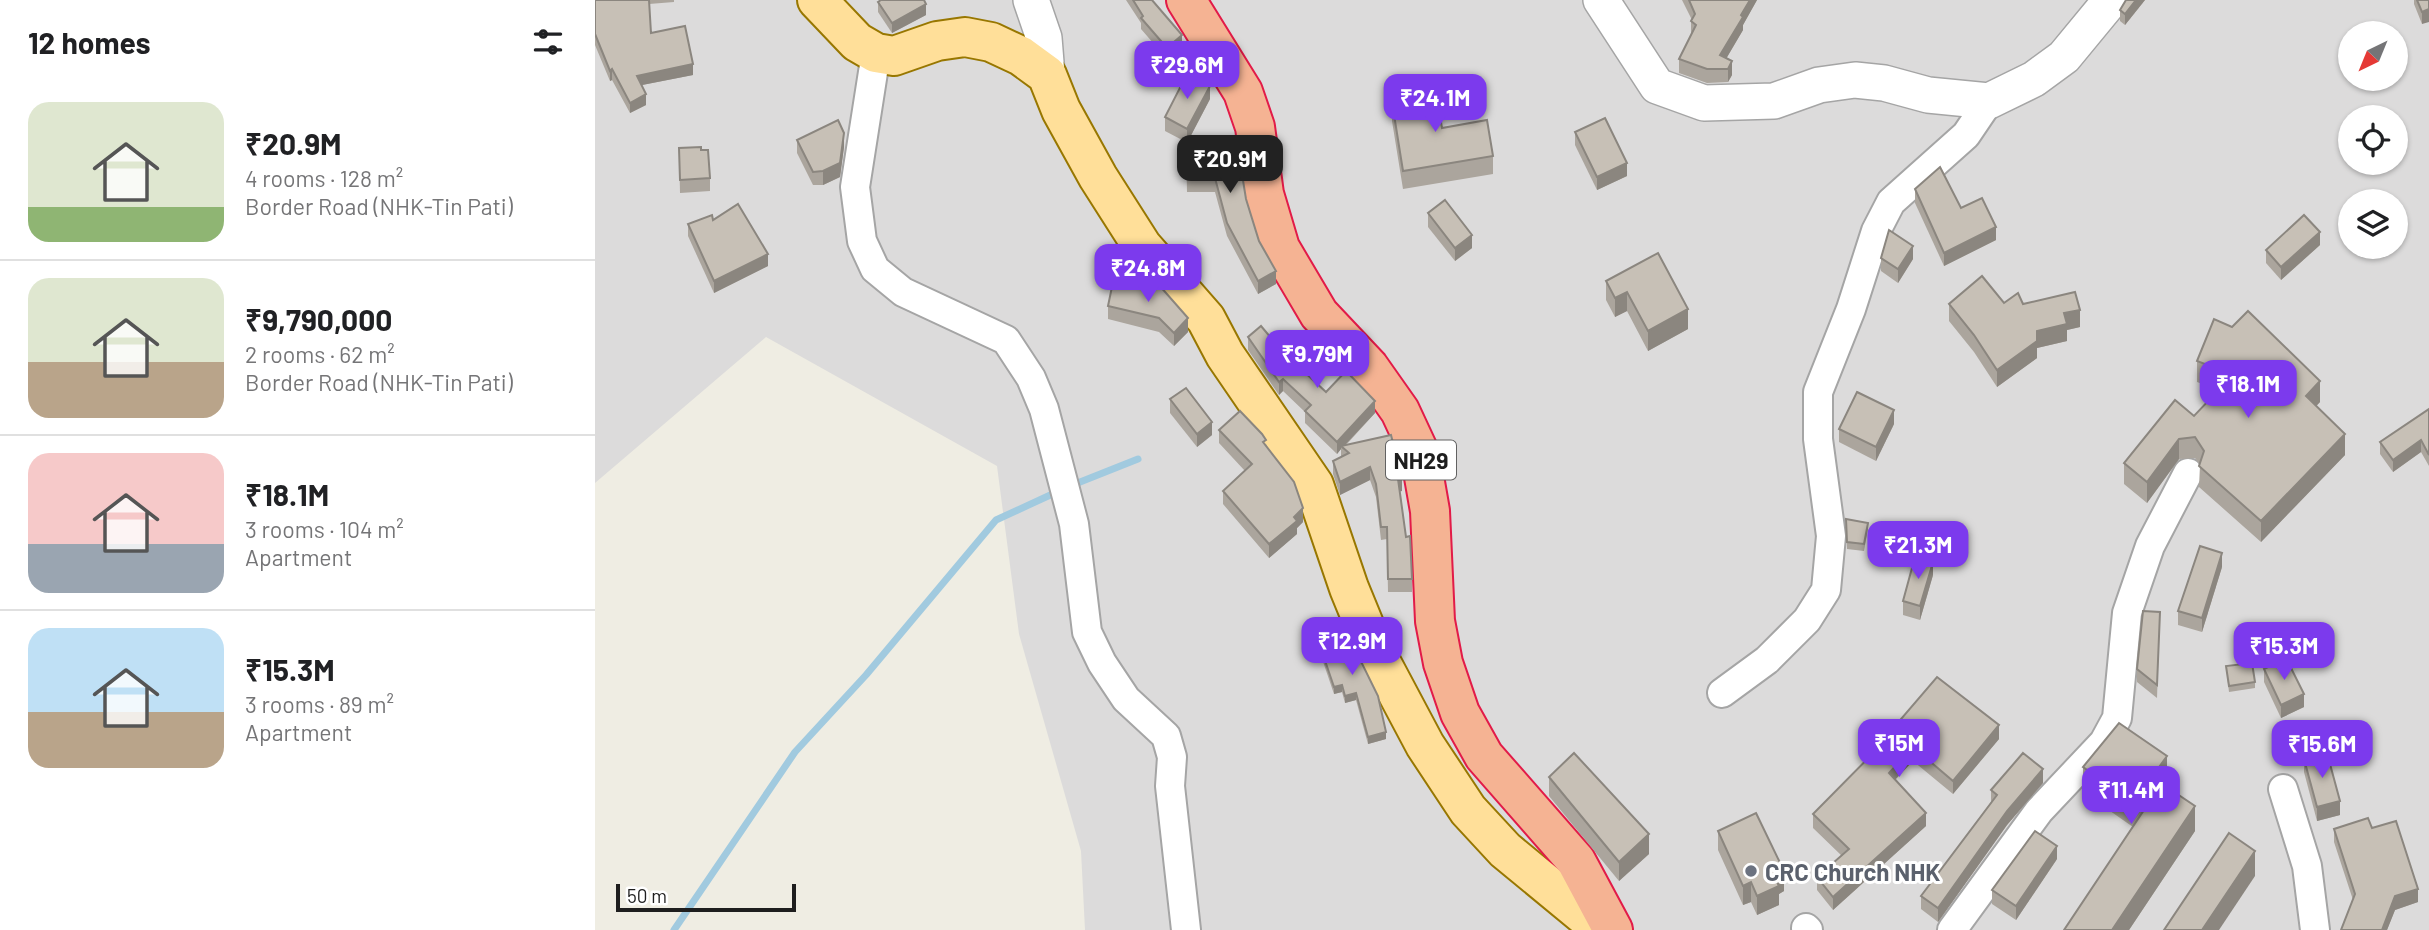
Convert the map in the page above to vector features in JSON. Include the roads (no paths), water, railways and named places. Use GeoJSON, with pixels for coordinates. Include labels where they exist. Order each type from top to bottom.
{"type":"FeatureCollection","features":[{"type":"Feature","properties":{"kind":"highway","name":"NH29"},"geometry":{"type":"LineString","coordinates":[[1186,0],[1243,92],[1255,127],[1263,194],[1280,248],[1319,314],[1369,367],[1400,411],[1420,454],[1430,511],[1435,621],[1443,663],[1460,713],[1485,757],[1576,862],[1613,930]]}},
{"type":"Feature","properties":{"kind":"main road"},"geometry":{"type":"LineString","coordinates":[[817,0],[857,42],[876,53],[894,56],[937,41],[965,37],[991,42],[1011,51],[1047,75],[1061,110],[1098,177],[1142,246],[1206,319],[1225,355],[1314,485],[1349,588],[1374,649],[1425,745],[1468,810],[1505,850],[1602,930]]}},
{"type":"Feature","properties":{"kind":"street"},"geometry":{"type":"LineString","coordinates":[[1031,0],[1044,38],[1047,75]]}},
{"type":"Feature","properties":{"kind":"street"},"geometry":{"type":"LineString","coordinates":[[1601,0],[1657,86],[1704,103],[1774,101],[1819,85],[1855,80],[1884,83],[1928,94],[1989,101]]}},
{"type":"Feature","properties":{"kind":"street"},"geometry":{"type":"LineString","coordinates":[[1722,693],[1767,660],[1807,620],[1826,590],[1831,537],[1818,439],[1818,392],[1851,309],[1876,231],[1891,202],[1966,135],[1989,101],[2033,79],[2064,57],[2111,0]]}},
{"type":"Feature","properties":{"kind":"street"},"geometry":{"type":"LineString","coordinates":[[876,53],[855,187],[862,241],[875,269],[903,292],[1006,340],[1031,378],[1045,409],[1074,524],[1087,632],[1102,663],[1126,699],[1166,736],[1171,757],[1170,786],[1186,930]]}},
{"type":"Feature","properties":{"kind":"street"},"geometry":{"type":"LineString","coordinates":[[1952,930],[2039,811],[2103,742],[2117,718],[2127,613],[2150,546],[2188,473]]}},
{"type":"Feature","properties":{"kind":"street"},"geometry":{"type":"LineString","coordinates":[[2283,789],[2307,866],[2315,930]]}},
{"type":"Feature","properties":{"kind":"waterway"},"geometry":{"type":"LineString","coordinates":[[1070,486],[1138,459]]}},
{"type":"Feature","properties":{"kind":"waterway"},"geometry":{"type":"LineString","coordinates":[[674,930],[795,752],[866,675],[996,520],[1059,491]]}},
{"type":"Feature","properties":{"kind":"place","name":"CRC Church NHK"},"geometry":{"type":"Point","coordinates":[1751,871]}}]}
